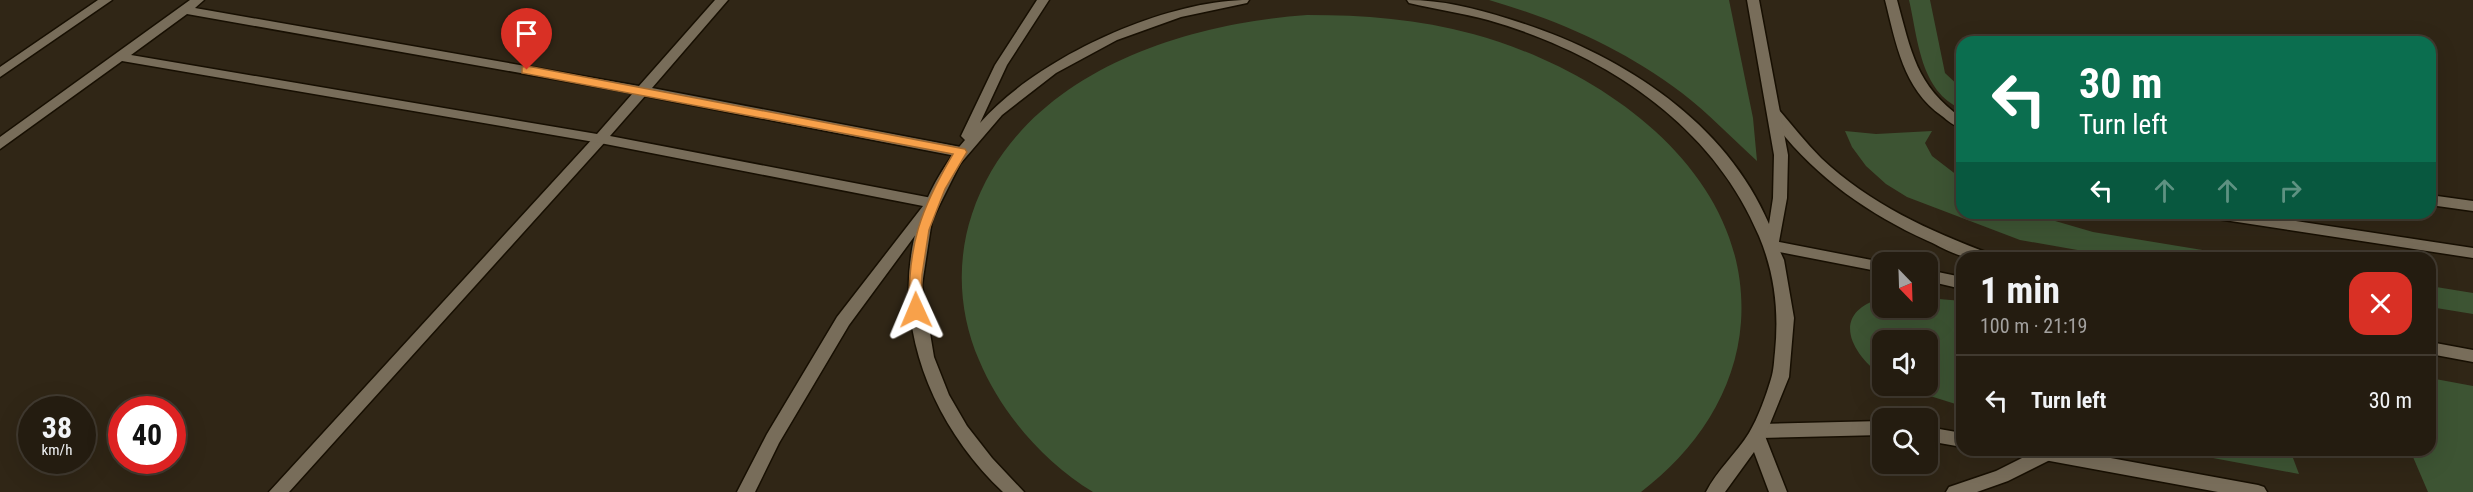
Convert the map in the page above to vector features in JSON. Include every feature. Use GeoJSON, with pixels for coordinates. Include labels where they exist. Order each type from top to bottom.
{"type":"FeatureCollection","features":[{"type":"Feature","properties":{"kind":"street"},"geometry":{"type":"LineString","coordinates":[[0,73],[106,0]]}},
{"type":"Feature","properties":{"kind":"street"},"geometry":{"type":"LineString","coordinates":[[0,144],[198,0]]}},
{"type":"Feature","properties":{"kind":"street"},"geometry":{"type":"LineString","coordinates":[[278,492],[600,139],[722,0]]}},
{"type":"Feature","properties":{"kind":"street"},"geometry":{"type":"LineString","coordinates":[[746,492],[773,439],[843,321],[931,205],[962,150],[993,78],[1044,0]]}},
{"type":"Feature","properties":{"kind":"street"},"geometry":{"type":"LineString","coordinates":[[962,150],[1006,101],[1060,62],[1085,49],[1168,16],[1243,0]]}},
{"type":"Feature","properties":{"kind":"street"},"geometry":{"type":"LineString","coordinates":[[1413,0],[1475,12],[1534,30],[1591,56],[1644,87],[1691,124],[1725,160],[1748,192],[1773,245],[1785,290],[1787,337],[1779,384],[1759,434],[1732,474],[1715,492]]}},
{"type":"Feature","properties":{"kind":"street"},"geometry":{"type":"LineString","coordinates":[[1753,0],[1781,155],[1780,198],[1773,245]]}},
{"type":"Feature","properties":{"kind":"street"},"geometry":{"type":"LineString","coordinates":[[1891,0],[1916,85],[1933,104],[1956,120]]}},
{"type":"Feature","properties":{"kind":"street"},"geometry":{"type":"LineString","coordinates":[[185,10],[962,150]]}},
{"type":"Feature","properties":{"kind":"street"},"geometry":{"type":"LineString","coordinates":[[120,57],[600,139],[931,205]]}},
{"type":"Feature","properties":{"kind":"street"},"geometry":{"type":"LineString","coordinates":[[1774,113],[1815,161],[1871,206],[1903,225],[1971,252]]}},
{"type":"Feature","properties":{"kind":"street"},"geometry":{"type":"LineString","coordinates":[[2436,201],[2473,206]]}},
{"type":"Feature","properties":{"kind":"street"},"geometry":{"type":"LineString","coordinates":[[931,205],[923,230],[915,275],[917,322],[922,346],[940,395],[953,419],[988,466],[1015,492]]}},
{"type":"Feature","properties":{"kind":"street"},"geometry":{"type":"LineString","coordinates":[[2250,219],[2473,253]]}},
{"type":"Feature","properties":{"kind":"street"},"geometry":{"type":"LineString","coordinates":[[1773,245],[1872,265]]}},
{"type":"Feature","properties":{"kind":"street"},"geometry":{"type":"LineString","coordinates":[[1938,278],[1956,282]]}},
{"type":"Feature","properties":{"kind":"street"},"geometry":{"type":"LineString","coordinates":[[2436,349],[2473,356]]}},
{"type":"Feature","properties":{"kind":"street"},"geometry":{"type":"LineString","coordinates":[[1759,434],[1872,429]]}},
{"type":"Feature","properties":{"kind":"street"},"geometry":{"type":"LineString","coordinates":[[1759,434],[1778,492]]}},
{"type":"Feature","properties":{"kind":"street"},"geometry":{"type":"LineString","coordinates":[[1938,436],[1956,439]]}},
{"type":"Feature","properties":{"kind":"street"},"geometry":{"type":"LineString","coordinates":[[1955,492],[2002,476],[2042,456]]}},
{"type":"Feature","properties":{"kind":"street"},"geometry":{"type":"LineString","coordinates":[[2064,456],[2258,492]]}},
{"type":"Feature","properties":{"kind":"green space"},"geometry":{"type":"Polygon","coordinates":[[[1489,0],[1729,0],[1753,118],[1757,161],[1692,101],[1637,63],[1565,27],[1489,0]]]}},
{"type":"Feature","properties":{"kind":"green space"},"geometry":{"type":"Polygon","coordinates":[[[1909,0],[1930,0],[1945,73],[1956,83],[1956,106],[1937,90],[1929,77],[1919,47],[1909,0]]]}},
{"type":"Feature","properties":{"kind":"green space"},"geometry":{"type":"Polygon","coordinates":[[[1307,15],[1412,21],[1473,34],[1522,50],[1571,73],[1617,101],[1659,135],[1695,174],[1721,219],[1738,268],[1741,322],[1737,348],[1731,372],[1721,396],[1695,439],[1661,476],[1641,492],[1093,492],[1041,451],[999,399],[979,360],[967,325],[962,269],[972,214],[994,166],[1025,126],[1064,93],[1108,66],[1156,46],[1206,31],[1257,21],[1307,15]]]}},
{"type":"Feature","properties":{"kind":"green space"},"geometry":{"type":"Polygon","coordinates":[[[1845,131],[1876,134],[1932,131],[1925,143],[1932,156],[1956,174],[1956,216],[1907,197],[1886,184],[1866,166],[1852,147],[1845,131]]]}},
{"type":"Feature","properties":{"kind":"green space"},"geometry":{"type":"Polygon","coordinates":[[[1965,219],[2049,219],[2093,232],[2215,252],[2089,252],[2020,240],[1965,219]]]}},
{"type":"Feature","properties":{"kind":"green space"},"geometry":{"type":"Polygon","coordinates":[[[2436,287],[2473,293],[2473,314],[2436,308],[2436,287]]]}},
{"type":"Feature","properties":{"kind":"green space"},"geometry":{"type":"Polygon","coordinates":[[[1938,299],[1956,300],[1956,404],[1930,396],[1938,396],[1938,330],[1872,330],[1872,367],[1861,356],[1850,334],[1851,323],[1856,313],[1872,302],[1872,318],[1938,318],[1938,299]]]}},
{"type":"Feature","properties":{"kind":"green space"},"geometry":{"type":"Polygon","coordinates":[[[2436,379],[2473,386],[2473,492],[2428,492],[2413,456],[2436,456],[2436,379]]]}},
{"type":"Feature","properties":{"kind":"green space"},"geometry":{"type":"Polygon","coordinates":[[[2202,456],[2292,456],[2299,474],[2202,456]]]}},
{"type":"Feature","properties":{"kind":"route"},"geometry":{"type":"LineString","coordinates":[[527,70],[961,152],[938,189],[923,230],[915,275],[916,310]]}}]}
